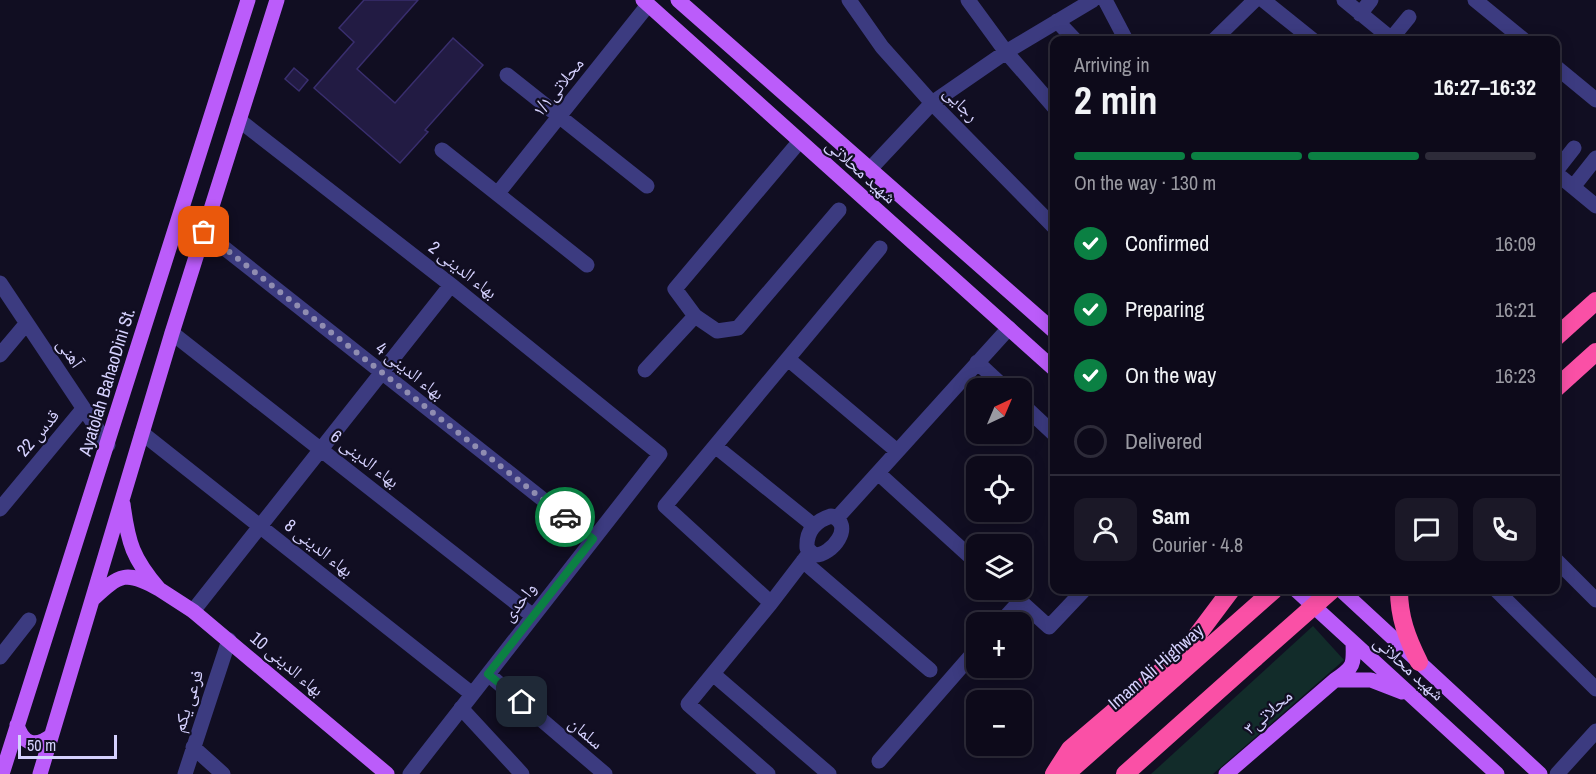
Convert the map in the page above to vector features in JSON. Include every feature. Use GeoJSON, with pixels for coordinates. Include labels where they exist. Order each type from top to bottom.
{"type":"FeatureCollection","features":[{"type":"Feature","properties":{"kind":"highway"},"geometry":{"type":"LineString","coordinates":[[1560,333],[1596,301]]}},
{"type":"Feature","properties":{"kind":"highway"},"geometry":{"type":"LineString","coordinates":[[1560,384],[1596,352]]}},
{"type":"Feature","properties":{"kind":"highway"},"geometry":{"type":"LineString","coordinates":[[1054,774],[1070,749],[1186,650],[1228,594]]}},
{"type":"Feature","properties":{"kind":"highway","name":"Imam Ali Highway"},"geometry":{"type":"LineString","coordinates":[[1066,774],[1270,594]]}},
{"type":"Feature","properties":{"kind":"highway"},"geometry":{"type":"LineString","coordinates":[[1125,774],[1327,594]]}},
{"type":"Feature","properties":{"kind":"highway"},"geometry":{"type":"LineString","coordinates":[[1399,594],[1399,608],[1406,636],[1419,662]]}},
{"type":"Feature","properties":{"kind":"main road","name":"Ayatolah BahaoDini St."},"geometry":{"type":"LineString","coordinates":[[2,774],[5,746],[17,725],[248,0]]}},
{"type":"Feature","properties":{"kind":"main road"},"geometry":{"type":"LineString","coordinates":[[40,774],[172,333],[278,0]]}},
{"type":"Feature","properties":{"kind":"main road","name":"شهید محلاتی"},"geometry":{"type":"LineString","coordinates":[[678,0],[1050,327]]}},
{"type":"Feature","properties":{"kind":"main road","name":"شهید محلاتی"},"geometry":{"type":"LineString","coordinates":[[646,3],[1050,365]]}},
{"type":"Feature","properties":{"kind":"main road"},"geometry":{"type":"LineString","coordinates":[[122,498],[131,548],[138,562],[159,589]]}},
{"type":"Feature","properties":{"kind":"main road"},"geometry":{"type":"LineString","coordinates":[[93,598],[115,581],[127,576],[139,578],[159,589]]}},
{"type":"Feature","properties":{"kind":"main road","name":"بهاء الدینی 10"},"geometry":{"type":"LineString","coordinates":[[159,589],[193,611],[387,774]]}},
{"type":"Feature","properties":{"kind":"main road","name":"شهید محلاتی"},"geometry":{"type":"LineString","coordinates":[[1300,594],[1497,774]]}},
{"type":"Feature","properties":{"kind":"main road","name":"شهید محلاتی"},"geometry":{"type":"LineString","coordinates":[[1345,594],[1540,774]]}},
{"type":"Feature","properties":{"kind":"main road","name":"محلاتی۳"},"geometry":{"type":"LineString","coordinates":[[1226,774],[1335,680],[1350,670],[1353,662],[1353,643]]}},
{"type":"Feature","properties":{"kind":"main road"},"geometry":{"type":"LineString","coordinates":[[1335,680],[1371,680],[1411,696]]}},
{"type":"Feature","properties":{"kind":"main road"},"geometry":{"type":"LineString","coordinates":[[17,725],[21,736],[30,742],[42,743],[51,736]]}},
{"type":"Feature","properties":{"kind":"street","name":"رجایی"},"geometry":{"type":"LineString","coordinates":[[849,0],[882,47],[932,103],[1050,222]]}},
{"type":"Feature","properties":{"kind":"street"},"geometry":{"type":"LineString","coordinates":[[968,0],[1006,52],[1050,102]]}},
{"type":"Feature","properties":{"kind":"street"},"geometry":{"type":"LineString","coordinates":[[871,168],[932,103],[1006,52],[1093,0]]}},
{"type":"Feature","properties":{"kind":"street"},"geometry":{"type":"LineString","coordinates":[[1223,36],[1255,0]]}},
{"type":"Feature","properties":{"kind":"street"},"geometry":{"type":"LineString","coordinates":[[1263,0],[1308,36]]}},
{"type":"Feature","properties":{"kind":"street"},"geometry":{"type":"LineString","coordinates":[[1344,0],[1387,36]]}},
{"type":"Feature","properties":{"kind":"street"},"geometry":{"type":"LineString","coordinates":[[1360,14],[1371,0]]}},
{"type":"Feature","properties":{"kind":"street"},"geometry":{"type":"LineString","coordinates":[[1475,0],[1519,36]]}},
{"type":"Feature","properties":{"kind":"street","name":"محلاتی۱/۱"},"geometry":{"type":"LineString","coordinates":[[498,193],[646,3]]}},
{"type":"Feature","properties":{"kind":"street"},"geometry":{"type":"LineString","coordinates":[[1111,3],[1124,36]]}},
{"type":"Feature","properties":{"kind":"street"},"geometry":{"type":"LineString","coordinates":[[1395,36],[1409,17]]}},
{"type":"Feature","properties":{"kind":"street"},"geometry":{"type":"LineString","coordinates":[[1057,21],[1070,36]]}},
{"type":"Feature","properties":{"kind":"street"},"geometry":{"type":"LineString","coordinates":[[1560,70],[1596,100]]}},
{"type":"Feature","properties":{"kind":"street"},"geometry":{"type":"LineString","coordinates":[[507,75],[647,186]]}},
{"type":"Feature","properties":{"kind":"street","name":"بهاء الدینی 2"},"geometry":{"type":"LineString","coordinates":[[239,120],[451,285],[660,454]]}},
{"type":"Feature","properties":{"kind":"street"},"geometry":{"type":"LineString","coordinates":[[800,142],[675,288],[694,316],[717,331],[738,328],[839,210]]}},
{"type":"Feature","properties":{"kind":"street"},"geometry":{"type":"LineString","coordinates":[[1560,167],[1574,148]]}},
{"type":"Feature","properties":{"kind":"street"},"geometry":{"type":"LineString","coordinates":[[442,150],[587,265]]}},
{"type":"Feature","properties":{"kind":"street"},"geometry":{"type":"LineString","coordinates":[[1573,187],[1596,158]]}},
{"type":"Feature","properties":{"kind":"street"},"geometry":{"type":"LineString","coordinates":[[1560,176],[1596,206]]}},
{"type":"Feature","properties":{"kind":"street","name":"بهاء الدینی 4"},"geometry":{"type":"LineString","coordinates":[[204,232],[593,539]]}},
{"type":"Feature","properties":{"kind":"street"},"geometry":{"type":"LineString","coordinates":[[771,603],[665,506],[880,248]]}},
{"type":"Feature","properties":{"kind":"street","name":"آهنی"},"geometry":{"type":"LineString","coordinates":[[0,283],[108,445]]}},
{"type":"Feature","properties":{"kind":"street"},"geometry":{"type":"LineString","coordinates":[[193,611],[451,285]]}},
{"type":"Feature","properties":{"kind":"street"},"geometry":{"type":"LineString","coordinates":[[645,370],[694,316]]}},
{"type":"Feature","properties":{"kind":"street"},"geometry":{"type":"LineString","coordinates":[[0,355],[26,324]]}},
{"type":"Feature","properties":{"kind":"street"},"geometry":{"type":"LineString","coordinates":[[837,518],[1009,328]]}},
{"type":"Feature","properties":{"kind":"street","name":"بهاء الدینی 6"},"geometry":{"type":"LineString","coordinates":[[172,333],[533,616]]}},
{"type":"Feature","properties":{"kind":"street"},"geometry":{"type":"LineString","coordinates":[[788,358],[897,451]]}},
{"type":"Feature","properties":{"kind":"street"},"geometry":{"type":"LineString","coordinates":[[977,362],[994,378]]}},
{"type":"Feature","properties":{"kind":"street","name":"قدس 22"},"geometry":{"type":"LineString","coordinates":[[0,509],[83,409]]}},
{"type":"Feature","properties":{"kind":"street"},"geometry":{"type":"LineString","coordinates":[[1032,413],[1050,430]]}},
{"type":"Feature","properties":{"kind":"street","name":"بهاء الدینی 8"},"geometry":{"type":"LineString","coordinates":[[142,433],[472,694]]}},
{"type":"Feature","properties":{"kind":"street"},"geometry":{"type":"LineString","coordinates":[[715,446],[813,525]]}},
{"type":"Feature","properties":{"kind":"street","name":"واحدی"},"geometry":{"type":"LineString","coordinates":[[410,774],[660,454]]}},
{"type":"Feature","properties":{"kind":"street"},"geometry":{"type":"LineString","coordinates":[[878,473],[966,553]]}},
{"type":"Feature","properties":{"kind":"street"},"geometry":{"type":"LineString","coordinates":[[768,774],[688,704],[807,556],[806,541],[813,525],[831,516],[837,518],[842,529],[832,547],[821,555],[807,556]]}},
{"type":"Feature","properties":{"kind":"street"},"geometry":{"type":"LineString","coordinates":[[807,556],[930,670]]}},
{"type":"Feature","properties":{"kind":"street"},"geometry":{"type":"LineString","coordinates":[[1560,564],[1596,600]]}},
{"type":"Feature","properties":{"kind":"street"},"geometry":{"type":"LineString","coordinates":[[1010,612],[1020,601],[1049,627],[1080,594]]}},
{"type":"Feature","properties":{"kind":"street"},"geometry":{"type":"LineString","coordinates":[[1500,594],[1596,689]]}},
{"type":"Feature","properties":{"kind":"street"},"geometry":{"type":"LineString","coordinates":[[0,657],[29,620]]}},
{"type":"Feature","properties":{"kind":"street","name":"فرعی یکم"},"geometry":{"type":"LineString","coordinates":[[185,774],[228,640]]}},
{"type":"Feature","properties":{"kind":"street"},"geometry":{"type":"LineString","coordinates":[[879,761],[966,661]]}},
{"type":"Feature","properties":{"kind":"street","name":"سلمان"},"geometry":{"type":"LineString","coordinates":[[488,674],[605,774]]}},
{"type":"Feature","properties":{"kind":"street"},"geometry":{"type":"LineString","coordinates":[[713,674],[829,774]]}},
{"type":"Feature","properties":{"kind":"street"},"geometry":{"type":"LineString","coordinates":[[462,708],[522,774]]}},
{"type":"Feature","properties":{"kind":"street"},"geometry":{"type":"LineString","coordinates":[[1557,774],[1596,731]]}},
{"type":"Feature","properties":{"kind":"street"},"geometry":{"type":"LineString","coordinates":[[193,747],[223,774]]}},
{"type":"Feature","properties":{"kind":"green space"},"geometry":{"type":"Polygon","coordinates":[[[1313,626],[1344,660],[1213,774],[1151,774],[1313,626]]]}},
{"type":"Feature","properties":{"kind":"building"},"geometry":{"type":"Polygon","coordinates":[[[364,0],[418,0],[357,69],[395,103],[453,38],[483,65],[425,130],[428,132],[400,163],[314,88],[354,42],[339,28],[364,0]]]}},
{"type":"Feature","properties":{"kind":"building"},"geometry":{"type":"Polygon","coordinates":[[[294,68],[308,80],[299,91],[285,79],[294,68]]]}},
{"type":"Feature","properties":{"kind":"way so far"},"geometry":{"type":"LineString","coordinates":[[204,232],[565,517]]}},
{"type":"Feature","properties":{"kind":"route"},"geometry":{"type":"LineString","coordinates":[[522,702],[488,674],[593,539],[565,517]]}}]}
